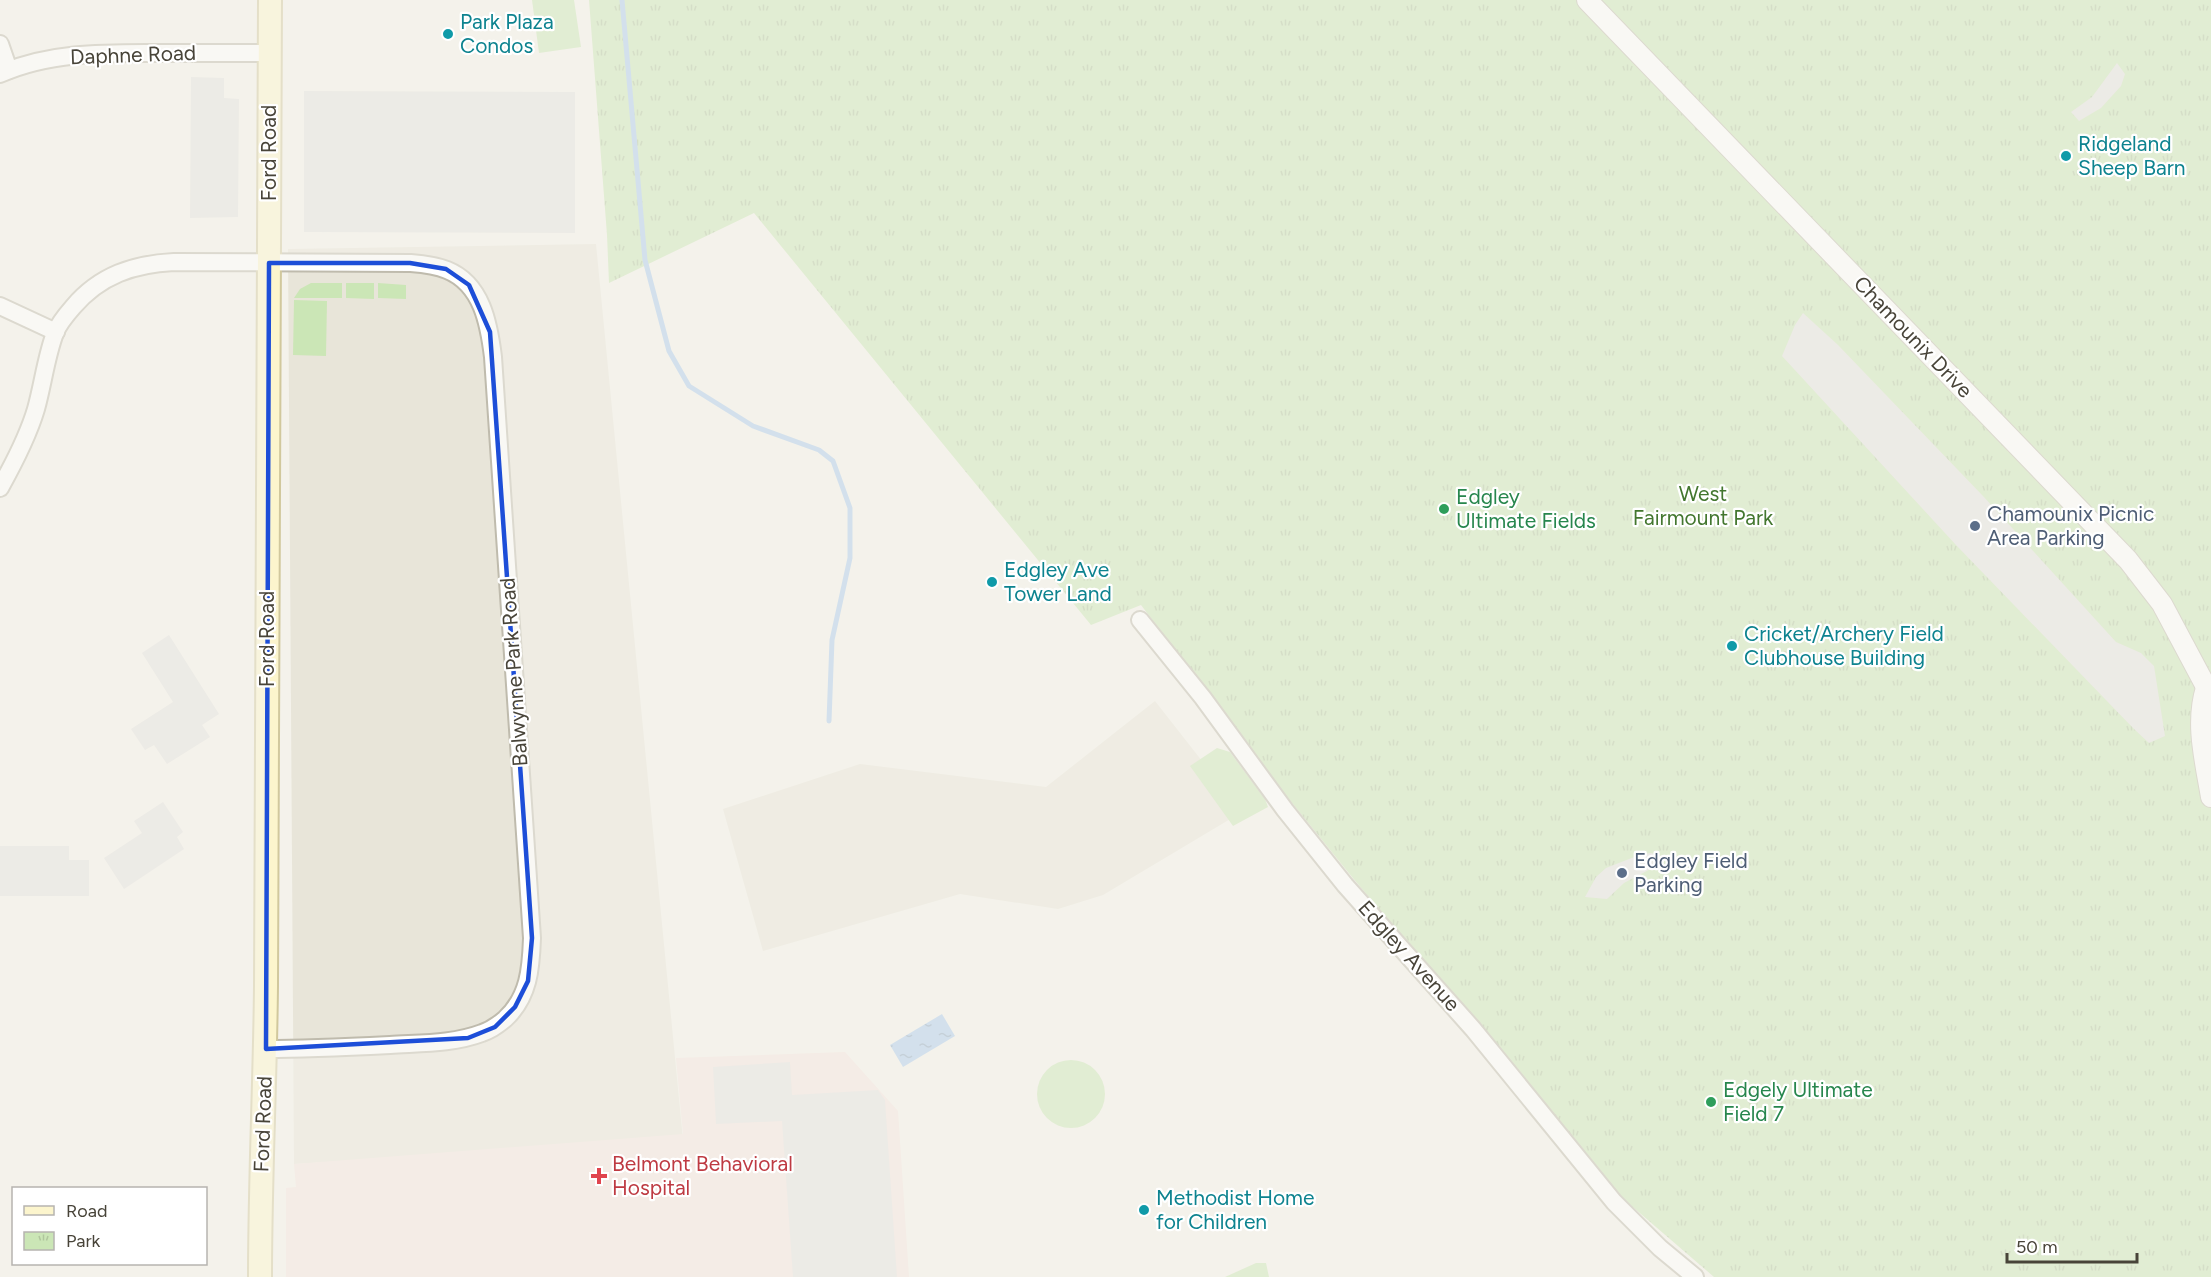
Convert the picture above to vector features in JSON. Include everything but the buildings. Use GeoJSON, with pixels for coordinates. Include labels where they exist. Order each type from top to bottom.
{"type":"FeatureCollection","features":[{"type":"Feature","properties":{"kind":"main road","name":"Ford Road"},"geometry":{"type":"LineString","coordinates":[[260,1277],[260,1178],[266,1049],[270,0]]}},
{"type":"Feature","properties":{"kind":"street","name":"Chamounix Drive"},"geometry":{"type":"LineString","coordinates":[[1587,0],[2128,560],[2162,604],[2208,692]]}},
{"type":"Feature","properties":{"kind":"street"},"geometry":{"type":"LineString","coordinates":[[0,44],[4,72]]}},
{"type":"Feature","properties":{"kind":"street","name":"Daphne Road"},"geometry":{"type":"LineString","coordinates":[[4,72],[60,58],[107,53],[269,53]]}},
{"type":"Feature","properties":{"kind":"street","name":"Balwynne Park Road"},"geometry":{"type":"LineString","coordinates":[[56,332],[66,315],[89,291],[108,278],[141,265],[174,262],[367,262],[446,269],[464,280],[477,297],[490,332],[532,938],[531,965],[523,995],[507,1017],[495,1027],[483,1033],[449,1041],[266,1049]]}},
{"type":"Feature","properties":{"kind":"street"},"geometry":{"type":"LineString","coordinates":[[0,306],[56,332],[36,410],[13,465],[0,488]]}},
{"type":"Feature","properties":{"kind":"street","name":"Edgley Avenue"},"geometry":{"type":"LineString","coordinates":[[1140,620],[1203,698],[1285,810],[1345,885],[1460,1014],[1614,1202],[1660,1248],[1695,1277]]}},
{"type":"Feature","properties":{"kind":"street"},"geometry":{"type":"LineString","coordinates":[[2208,692],[2202,702],[2201,718],[2211,797]]}},
{"type":"Feature","properties":{"kind":"highlighted area"},"geometry":{"type":"Polygon","coordinates":[[[269,263],[410,263],[446,269],[469,285],[490,332],[532,938],[528,981],[515,1007],[495,1027],[468,1038],[266,1049],[269,263]]]}},
{"type":"Feature","properties":{"kind":"shaded area"},"geometry":{"type":"Polygon","coordinates":[[[2117,63],[2125,74],[2121,86],[2101,108],[2079,121],[2071,112],[2092,97],[2117,63]]]}},
{"type":"Feature","properties":{"kind":"shaded area"},"geometry":{"type":"Polygon","coordinates":[[[191,77],[224,78],[224,98],[239,99],[238,217],[190,218],[191,77]]]}},
{"type":"Feature","properties":{"kind":"shaded area"},"geometry":{"type":"Polygon","coordinates":[[[304,91],[575,92],[575,233],[304,232],[304,91]]]}},
{"type":"Feature","properties":{"kind":"shaded area"},"geometry":{"type":"Polygon","coordinates":[[[596,244],[683,1140],[294,1164],[288,249],[596,244]]]}},
{"type":"Feature","properties":{"kind":"shaded area","name":"Chamounix Picnic Area Parking"},"geometry":{"type":"Polygon","coordinates":[[[1803,313],[1838,345],[1983,496],[2116,642],[2141,653],[2154,666],[2165,736],[2149,743],[2134,729],[1956,545],[1782,356],[1795,325],[1803,313]]]}},
{"type":"Feature","properties":{"kind":"shaded area"},"geometry":{"type":"Polygon","coordinates":[[[169,635],[219,714],[202,725],[210,737],[167,764],[154,745],[145,750],[131,729],[173,702],[142,653],[169,635]]]}},
{"type":"Feature","properties":{"kind":"shaded area"},"geometry":{"type":"Polygon","coordinates":[[[1155,701],[1242,812],[1103,895],[1058,909],[960,894],[763,951],[723,809],[860,764],[1046,787],[1155,701]]]}},
{"type":"Feature","properties":{"kind":"shaded area"},"geometry":{"type":"Polygon","coordinates":[[[163,802],[183,832],[177,837],[184,849],[124,889],[104,858],[142,833],[134,821],[163,802]]]}},
{"type":"Feature","properties":{"kind":"shaded area"},"geometry":{"type":"Polygon","coordinates":[[[0,846],[69,846],[69,860],[89,860],[89,896],[0,896],[0,846]]]}},
{"type":"Feature","properties":{"kind":"shaded area","name":"Edgley Field Parking"},"geometry":{"type":"Polygon","coordinates":[[[1652,853],[1662,863],[1624,883],[1607,899],[1585,897],[1596,877],[1606,868],[1642,854],[1652,853]]]}},
{"type":"Feature","properties":{"kind":"shaded area","name":"Belmont Behavioral Hospital"},"geometry":{"type":"Polygon","coordinates":[[[845,1052],[898,1111],[909,1277],[286,1277],[286,1188],[296,1187],[294,1164],[683,1134],[676,1058],[845,1052]]]}},
{"type":"Feature","properties":{"kind":"shaded area"},"geometry":{"type":"Polygon","coordinates":[[[790,1062],[792,1095],[878,1090],[885,1100],[897,1277],[793,1277],[782,1121],[716,1124],[713,1067],[790,1062]]]}},
{"type":"Feature","properties":{"kind":"green space"},"geometry":{"type":"Polygon","coordinates":[[[532,0],[574,0],[581,47],[539,53],[532,0]]]}},
{"type":"Feature","properties":{"kind":"green space","name":"West Fairmount Park"},"geometry":{"type":"Polygon","coordinates":[[[589,0],[2211,0],[2211,1277],[1714,1277],[1620,1196],[1275,782],[1141,605],[1091,625],[754,213],[609,283],[589,0]]]}},
{"type":"Feature","properties":{"kind":"green space"},"geometry":{"type":"Polygon","coordinates":[[[311,283],[342,283],[342,298],[294,298],[300,289],[311,283]]]}},
{"type":"Feature","properties":{"kind":"green space"},"geometry":{"type":"Polygon","coordinates":[[[346,283],[374,283],[374,299],[346,298],[346,283]]]}},
{"type":"Feature","properties":{"kind":"green space"},"geometry":{"type":"Polygon","coordinates":[[[378,283],[406,285],[406,299],[378,298],[378,283]]]}},
{"type":"Feature","properties":{"kind":"green space"},"geometry":{"type":"Polygon","coordinates":[[[294,300],[327,301],[326,356],[293,355],[294,300]]]}},
{"type":"Feature","properties":{"kind":"green space"},"geometry":{"type":"Polygon","coordinates":[[[1217,748],[1230,752],[1265,799],[1268,807],[1233,826],[1190,766],[1217,748]]]}},
{"type":"Feature","properties":{"kind":"green space"},"geometry":{"type":"Polygon","coordinates":[[[1071,1060],[1084,1063],[1095,1070],[1102,1081],[1105,1094],[1102,1107],[1095,1118],[1084,1125],[1071,1128],[1058,1125],[1047,1118],[1040,1107],[1037,1094],[1040,1081],[1047,1070],[1058,1063],[1071,1060]]]}},
{"type":"Feature","properties":{"kind":"green space"},"geometry":{"type":"Polygon","coordinates":[[[1256,1263],[1266,1263],[1269,1277],[1225,1277],[1256,1263]]]}},
{"type":"Feature","properties":{"kind":"water"},"geometry":{"type":"Polygon","coordinates":[[[942,1014],[955,1036],[903,1067],[890,1045],[942,1014]]]}},
{"type":"Feature","properties":{"kind":"waterway"},"geometry":{"type":"LineString","coordinates":[[622,0],[645,260],[669,351],[689,386],[753,426],[819,450],[833,461],[850,508],[850,558],[832,640],[829,721]]}},
{"type":"Feature","properties":{"kind":"place","name":"Park Plaza Condos"},"geometry":{"type":"Point","coordinates":[448,34]}},
{"type":"Feature","properties":{"kind":"place","name":"Ridgeland Sheep Barn"},"geometry":{"type":"Point","coordinates":[2066,156]}},
{"type":"Feature","properties":{"kind":"place","name":"Edgley Ultimate Fields"},"geometry":{"type":"Point","coordinates":[1444,509]}},
{"type":"Feature","properties":{"kind":"place","name":"Chamounix Picnic Area Parking"},"geometry":{"type":"Point","coordinates":[1975,526]}},
{"type":"Feature","properties":{"kind":"place","name":"Edgley Ave Tower Land"},"geometry":{"type":"Point","coordinates":[992,582]}},
{"type":"Feature","properties":{"kind":"place","name":"Cricket/Archery Field Clubhouse Building"},"geometry":{"type":"Point","coordinates":[1732,646]}},
{"type":"Feature","properties":{"kind":"place","name":"Edgley Field Parking"},"geometry":{"type":"Point","coordinates":[1622,873]}},
{"type":"Feature","properties":{"kind":"place","name":"Edgely Ultimate Field 7"},"geometry":{"type":"Point","coordinates":[1711,1102]}},
{"type":"Feature","properties":{"kind":"place","name":"Belmont Behavioral Hospital"},"geometry":{"type":"Point","coordinates":[599,1176]}},
{"type":"Feature","properties":{"kind":"place","name":"Methodist Home for Children"},"geometry":{"type":"Point","coordinates":[1144,1210]}}]}
